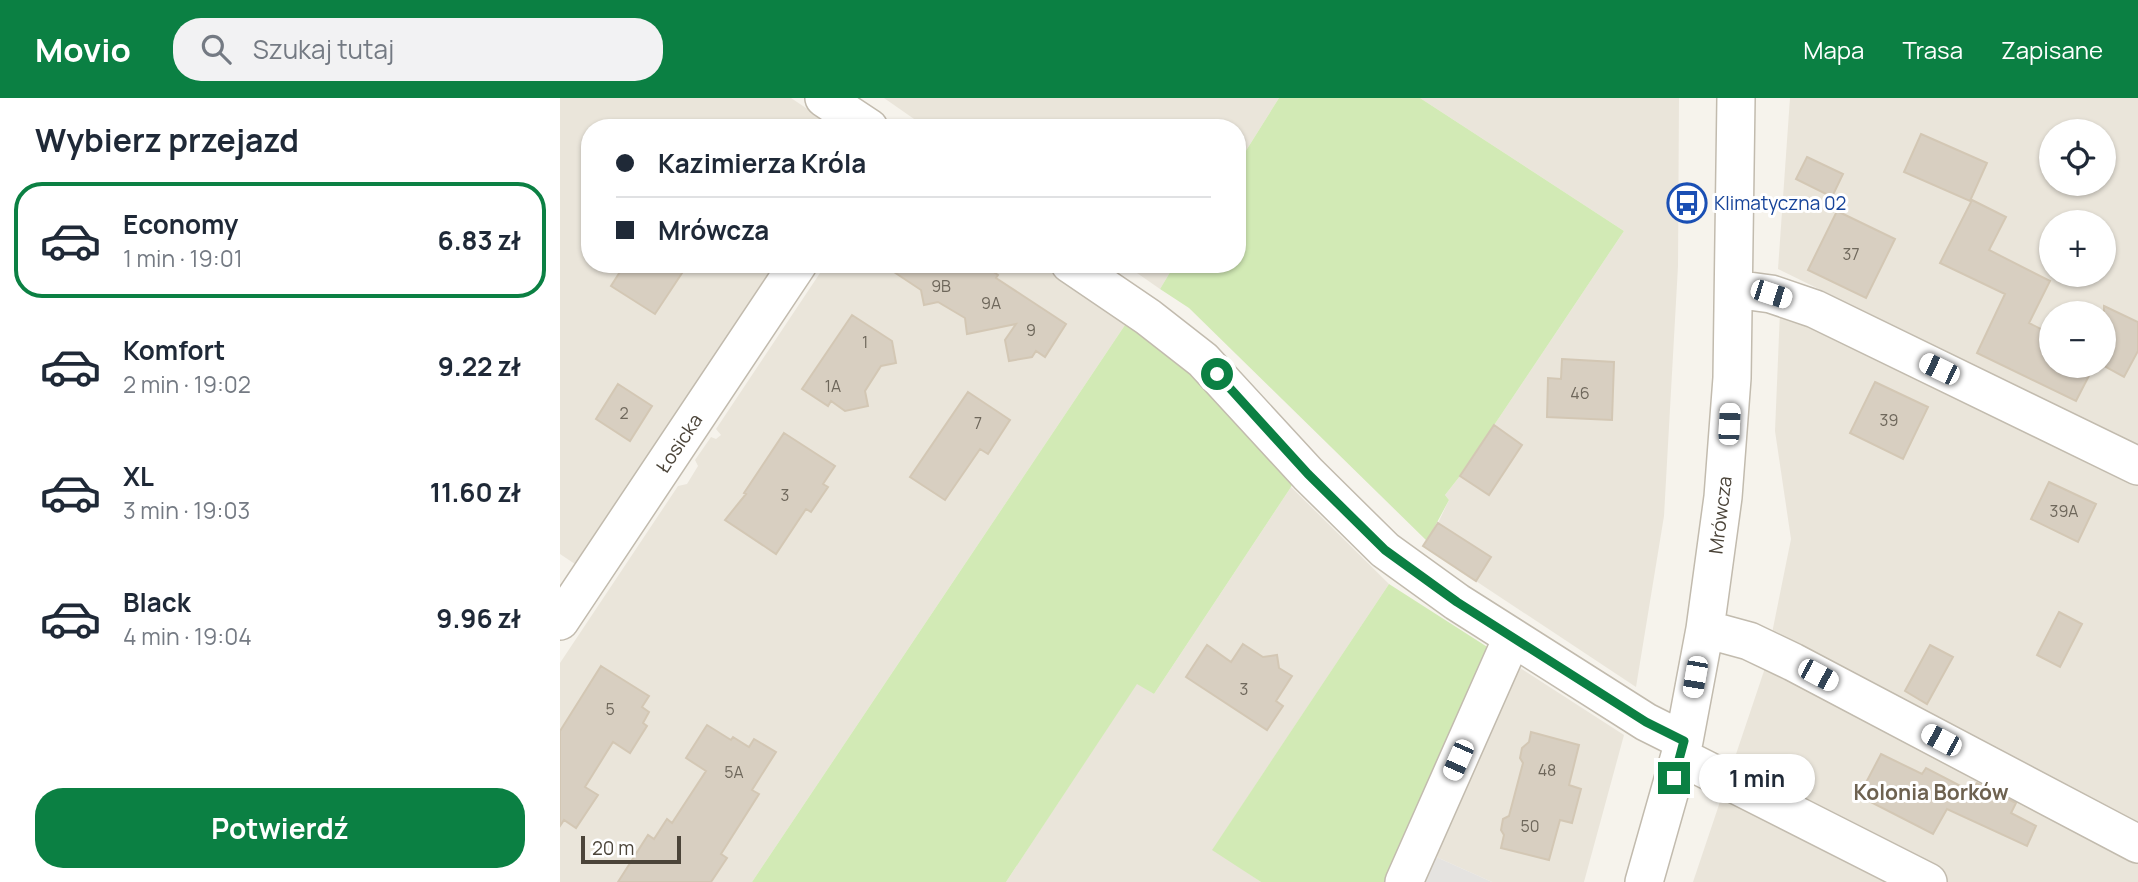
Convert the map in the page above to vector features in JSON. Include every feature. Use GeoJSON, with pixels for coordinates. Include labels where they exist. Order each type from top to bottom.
{"type":"FeatureCollection","features":[{"type":"Feature","properties":{"kind":"street"},"geometry":{"type":"LineString","coordinates":[[824,98],[856,119]]}},
{"type":"Feature","properties":{"kind":"street","name":"Mrówcza"},"geometry":{"type":"LineString","coordinates":[[1644,882],[1682,749],[1705,629],[1728,447],[1734,289],[1736,98]]}},
{"type":"Feature","properties":{"kind":"street","name":"Łosicka"},"geometry":{"type":"LineString","coordinates":[[566,600],[792,273]]}},
{"type":"Feature","properties":{"kind":"street"},"geometry":{"type":"LineString","coordinates":[[1083,273],[1148,317],[1203,360],[1308,474],[1385,550],[1457,602],[1646,722],[1682,749],[1928,882]]}},
{"type":"Feature","properties":{"kind":"street"},"geometry":{"type":"LineString","coordinates":[[1734,289],[1771,294],[1815,309],[2138,466]]}},
{"type":"Feature","properties":{"kind":"street"},"geometry":{"type":"LineString","coordinates":[[1705,629],[1749,641],[1793,662],[2138,844]]}},
{"type":"Feature","properties":{"kind":"street"},"geometry":{"type":"LineString","coordinates":[[1405,882],[1512,638]]}},
{"type":"Feature","properties":{"kind":"shaded area"},"geometry":{"type":"Polygon","coordinates":[[[560,98],[791,98],[822,119],[581,119],[581,273],[772,273],[578,566],[560,554],[560,98]]]}},
{"type":"Feature","properties":{"kind":"shaded area"},"geometry":{"type":"Polygon","coordinates":[[[884,98],[1279,98],[1246,151],[1246,119],[914,119],[884,98]]]}},
{"type":"Feature","properties":{"kind":"shaded area"},"geometry":{"type":"Polygon","coordinates":[[[1420,98],[1679,98],[1678,266],[1664,516],[1636,687],[1423,546],[1449,500],[1445,495],[1624,231],[1420,98]]]}},
{"type":"Feature","properties":{"kind":"shaded area"},"geometry":{"type":"Polygon","coordinates":[[[1790,98],[2138,98],[2138,445],[1778,269],[1790,98]]]}},
{"type":"Feature","properties":{"kind":"shaded area"},"geometry":{"type":"Polygon","coordinates":[[[820,273],[1053,273],[1125,325],[752,882],[560,882],[560,663],[678,486],[687,484],[698,466],[695,460],[711,437],[716,439],[721,435],[716,429],[820,273]]]}},
{"type":"Feature","properties":{"kind":"shaded area"},"geometry":{"type":"Polygon","coordinates":[[[1137,273],[1170,273],[1160,289],[1137,273]]]}},
{"type":"Feature","properties":{"kind":"shaded area"},"geometry":{"type":"Polygon","coordinates":[[[1780,311],[2138,484],[2138,882],[1693,882],[1765,668],[1791,539],[1775,431],[1780,311]]]}},
{"type":"Feature","properties":{"kind":"shaded area"},"geometry":{"type":"Polygon","coordinates":[[[1291,487],[1389,584],[1213,849],[1261,882],[1006,882],[1137,683],[1154,694],[1291,487]]]}},
{"type":"Feature","properties":{"kind":"shaded area"},"geometry":{"type":"Polygon","coordinates":[[[1517,666],[1624,735],[1584,882],[1492,882],[1434,856],[1517,666]]]}},
{"type":"Feature","properties":{"kind":"shaded area"},"geometry":{"type":"Polygon","coordinates":[[[1434,856],[1492,882],[1422,882],[1434,856]]]}},
{"type":"Feature","properties":{"kind":"green space"},"geometry":{"type":"Polygon","coordinates":[[[1279,98],[1420,98],[1624,231],[1445,495],[1449,500],[1427,541],[1189,308],[1160,289],[1170,273],[1246,273],[1246,151],[1279,98]]]}},
{"type":"Feature","properties":{"kind":"green space"},"geometry":{"type":"Polygon","coordinates":[[[1125,325],[1175,358],[1294,477],[1291,487],[1154,694],[1137,684],[1006,882],[752,882],[1125,325]]]}},
{"type":"Feature","properties":{"kind":"green space"},"geometry":{"type":"Polygon","coordinates":[[[1389,584],[1492,650],[1390,882],[1261,882],[1212,850],[1389,584]]]}},
{"type":"Feature","properties":{"kind":"building"},"geometry":{"type":"Polygon","coordinates":[[[1921,134],[1987,163],[1970,201],[1904,172],[1921,134]]]}},
{"type":"Feature","properties":{"kind":"building"},"geometry":{"type":"Polygon","coordinates":[[[1807,157],[1843,174],[1832,197],[1796,179],[1807,157]]]}},
{"type":"Feature","properties":{"kind":"building"},"geometry":{"type":"Polygon","coordinates":[[[1972,200],[2006,217],[1989,250],[2039,275],[2039,287],[2047,287],[2029,323],[2039,328],[2039,378],[2088,378],[2076,401],[1977,353],[2005,294],[1940,263],[1972,200]]]}},
{"type":"Feature","properties":{"kind":"building"},"geometry":{"type":"Polygon","coordinates":[[[1837,211],[1895,239],[1866,298],[1808,270],[1837,211]]]}},
{"type":"Feature","properties":{"kind":"building"},"geometry":{"type":"Polygon","coordinates":[[[619,273],[682,273],[655,314],[611,286],[619,273]]]}},
{"type":"Feature","properties":{"kind":"building"},"geometry":{"type":"Polygon","coordinates":[[[896,273],[995,273],[998,275],[996,278],[1066,324],[1045,357],[1036,351],[1032,357],[1009,361],[1005,340],[1016,324],[967,334],[965,318],[938,302],[924,305],[921,290],[896,273]]]}},
{"type":"Feature","properties":{"kind":"building"},"geometry":{"type":"Polygon","coordinates":[[[2116,312],[2138,322],[2138,351],[2124,377],[2116,373],[2116,312]]]}},
{"type":"Feature","properties":{"kind":"building"},"geometry":{"type":"Polygon","coordinates":[[[852,315],[892,341],[896,363],[881,366],[865,391],[868,406],[845,411],[831,401],[828,406],[802,389],[852,315]]]}},
{"type":"Feature","properties":{"kind":"building"},"geometry":{"type":"Polygon","coordinates":[[[1562,359],[1614,362],[1612,420],[1547,417],[1548,378],[1561,379],[1562,359]]]}},
{"type":"Feature","properties":{"kind":"building"},"geometry":{"type":"Polygon","coordinates":[[[1875,382],[1928,407],[1903,459],[1850,433],[1875,382]]]}},
{"type":"Feature","properties":{"kind":"building"},"geometry":{"type":"Polygon","coordinates":[[[618,384],[652,406],[630,441],[596,419],[618,384]]]}},
{"type":"Feature","properties":{"kind":"building"},"geometry":{"type":"Polygon","coordinates":[[[968,392],[1010,420],[988,454],[980,449],[945,500],[910,477],[968,392]]]}},
{"type":"Feature","properties":{"kind":"building"},"geometry":{"type":"Polygon","coordinates":[[[1494,425],[1522,445],[1489,495],[1460,476],[1494,425]]]}},
{"type":"Feature","properties":{"kind":"building"},"geometry":{"type":"Polygon","coordinates":[[[784,433],[835,466],[823,484],[828,487],[811,512],[806,509],[776,554],[725,520],[746,494],[744,493],[784,433]]]}},
{"type":"Feature","properties":{"kind":"building"},"geometry":{"type":"Polygon","coordinates":[[[2049,482],[2096,504],[2078,542],[2031,519],[2049,482]]]}},
{"type":"Feature","properties":{"kind":"building"},"geometry":{"type":"Polygon","coordinates":[[[1438,523],[1491,557],[1476,581],[1423,546],[1438,523]]]}},
{"type":"Feature","properties":{"kind":"building"},"geometry":{"type":"Polygon","coordinates":[[[2059,612],[2082,624],[2060,667],[2037,655],[2059,612]]]}},
{"type":"Feature","properties":{"kind":"building"},"geometry":{"type":"Polygon","coordinates":[[[1243,644],[1263,657],[1277,655],[1279,668],[1292,676],[1276,701],[1283,706],[1267,730],[1186,677],[1207,645],[1231,662],[1243,644]]]}},
{"type":"Feature","properties":{"kind":"building"},"geometry":{"type":"Polygon","coordinates":[[[1930,645],[1953,657],[1927,704],[1905,691],[1930,645]]]}},
{"type":"Feature","properties":{"kind":"building"},"geometry":{"type":"Polygon","coordinates":[[[601,666],[649,696],[642,707],[649,712],[643,723],[647,726],[630,753],[613,742],[585,787],[598,795],[576,828],[564,820],[560,826],[560,731],[601,666]]]}},
{"type":"Feature","properties":{"kind":"building"},"geometry":{"type":"Polygon","coordinates":[[[707,725],[731,740],[733,737],[749,747],[754,739],[776,752],[752,790],[759,794],[721,854],[727,858],[711,882],[618,882],[648,835],[654,839],[667,819],[672,823],[706,771],[686,758],[707,725]]]}},
{"type":"Feature","properties":{"kind":"building"},"geometry":{"type":"Polygon","coordinates":[[[1531,732],[1579,745],[1569,785],[1581,789],[1572,823],[1560,820],[1549,860],[1501,848],[1503,819],[1509,816],[1523,763],[1520,758],[1522,748],[1529,742],[1531,732]]]}},
{"type":"Feature","properties":{"kind":"building"},"geometry":{"type":"Polygon","coordinates":[[[1881,754],[1922,774],[1926,768],[1972,792],[1977,783],[2016,803],[2011,813],[2036,826],[2027,846],[1947,809],[1933,834],[1859,796],[1881,754]]]}},
{"type":"Feature","properties":{"kind":"place","name":"Klimatyczna 02"},"geometry":{"type":"Point","coordinates":[1687,203]}},
{"type":"Feature","properties":{"kind":"district","name":"Kolonia Borków"},"geometry":{"type":"Point","coordinates":[1931,792]}},
{"type":"Feature","properties":{"kind":"route"},"geometry":{"type":"LineString","coordinates":[[1217,374],[1308,474],[1385,550],[1457,602],[1646,722],[1684,741],[1674,778]]}}]}
